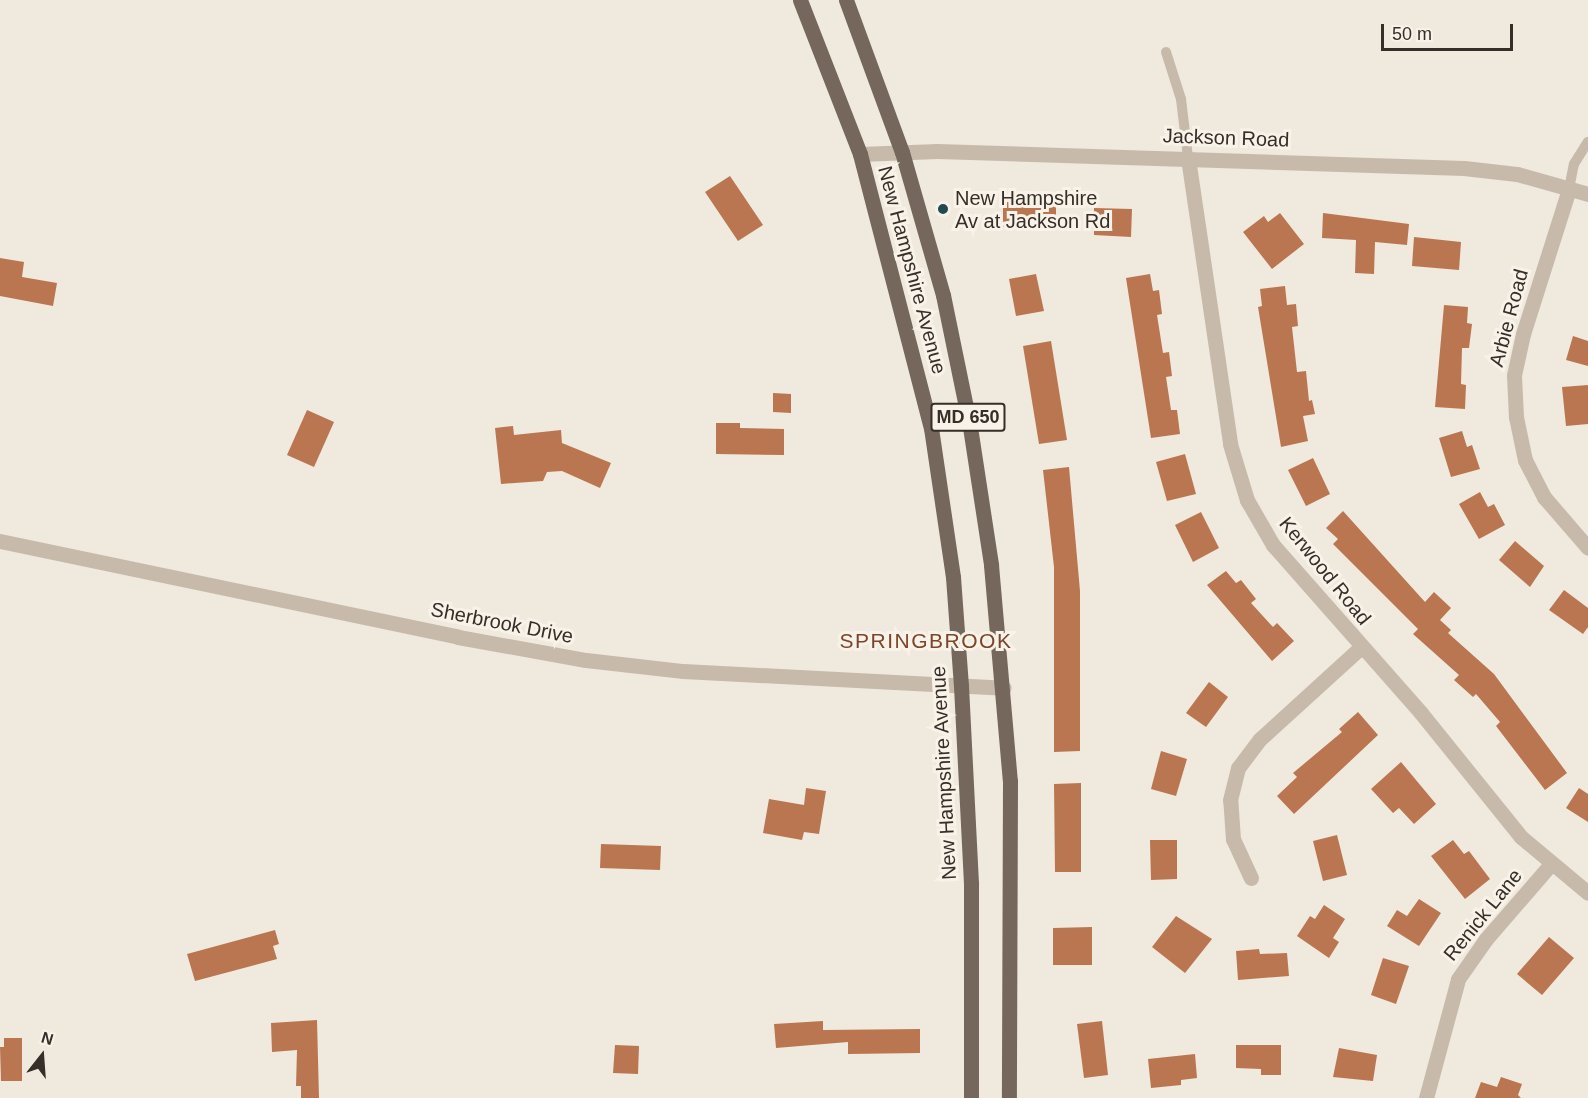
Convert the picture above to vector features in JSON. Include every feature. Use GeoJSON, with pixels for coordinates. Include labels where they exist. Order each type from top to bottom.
{"type":"FeatureCollection","features":[{"type":"Feature","properties":{"kind":"main road","name":"New Hampshire Avenue"},"geometry":{"type":"LineString","coordinates":[[800,0],[860,154],[931,428],[953,577],[961,686],[971,884],[971,1098]]}},
{"type":"Feature","properties":{"kind":"main road","name":"New Hampshire Avenue"},"geometry":{"type":"LineString","coordinates":[[846,0],[902,152],[943,295],[970,427],[1004,688],[1012,891],[1009,1098]]}},
{"type":"Feature","properties":{"kind":"street","name":"Jackson Road"},"geometry":{"type":"LineString","coordinates":[[860,154],[902,152],[1188,158],[1464,168],[1517,174],[1588,194]]}},
{"type":"Feature","properties":{"kind":"street","name":"Kerwood Road"},"geometry":{"type":"LineString","coordinates":[[1188,158],[1230,444],[1247,500],[1273,545],[1360,648],[1421,713],[1521,837],[1550,865],[1588,892]]}},
{"type":"Feature","properties":{"kind":"street","name":"Arbie Road"},"geometry":{"type":"LineString","coordinates":[[1569,189],[1523,334],[1514,375],[1515,406],[1526,460],[1544,497],[1588,548]]}},
{"type":"Feature","properties":{"kind":"street","name":"Sherbrook Drive"},"geometry":{"type":"LineString","coordinates":[[0,541],[458,637],[586,660],[682,670],[1004,688]]}},
{"type":"Feature","properties":{"kind":"street"},"geometry":{"type":"LineString","coordinates":[[1251,878],[1233,839],[1230,800],[1238,768],[1260,739],[1360,648]]}},
{"type":"Feature","properties":{"kind":"street","name":"Renick Lane"},"geometry":{"type":"LineString","coordinates":[[1426,1098],[1458,979],[1486,939],[1550,865]]}},
{"type":"Feature","properties":{"kind":"lane"},"geometry":{"type":"LineString","coordinates":[[1166,52],[1181,99],[1188,158]]}},
{"type":"Feature","properties":{"kind":"lane"},"geometry":{"type":"LineString","coordinates":[[1569,189],[1574,164],[1588,142]]}},
{"type":"Feature","properties":{"kind":"building"},"geometry":{"type":"Polygon","coordinates":[[[730,176],[763,225],[738,241],[705,192],[730,176]]]}},
{"type":"Feature","properties":{"kind":"building"},"geometry":{"type":"Polygon","coordinates":[[[1003,202],[1056,203],[1056,228],[1003,227],[1003,202]]]}},
{"type":"Feature","properties":{"kind":"building"},"geometry":{"type":"Polygon","coordinates":[[[1094,208],[1132,209],[1131,237],[1094,235],[1094,208]]]}},
{"type":"Feature","properties":{"kind":"building"},"geometry":{"type":"Polygon","coordinates":[[[1280,213],[1304,244],[1272,269],[1243,232],[1264,216],[1268,222],[1280,213]]]}},
{"type":"Feature","properties":{"kind":"building"},"geometry":{"type":"Polygon","coordinates":[[[1323,213],[1409,224],[1407,245],[1375,242],[1374,274],[1355,273],[1356,240],[1322,238],[1323,213]]]}},
{"type":"Feature","properties":{"kind":"building"},"geometry":{"type":"Polygon","coordinates":[[[1414,237],[1461,242],[1459,270],[1412,266],[1414,237]]]}},
{"type":"Feature","properties":{"kind":"building"},"geometry":{"type":"Polygon","coordinates":[[[0,258],[24,262],[22,277],[57,283],[53,306],[0,296],[0,258]]]}},
{"type":"Feature","properties":{"kind":"building"},"geometry":{"type":"Polygon","coordinates":[[[1036,274],[1044,311],[1016,316],[1009,279],[1036,274]]]}},
{"type":"Feature","properties":{"kind":"building"},"geometry":{"type":"Polygon","coordinates":[[[1150,274],[1153,291],[1159,290],[1162,314],[1157,315],[1163,353],[1169,352],[1172,376],[1166,377],[1171,410],[1177,410],[1180,434],[1151,438],[1126,278],[1150,274]]]}},
{"type":"Feature","properties":{"kind":"building"},"geometry":{"type":"Polygon","coordinates":[[[1285,286],[1287,305],[1296,304],[1298,326],[1292,327],[1297,372],[1306,371],[1309,401],[1312,400],[1315,414],[1303,416],[1308,441],[1281,447],[1258,307],[1262,306],[1260,289],[1285,286]]]}},
{"type":"Feature","properties":{"kind":"building"},"geometry":{"type":"Polygon","coordinates":[[[1444,305],[1468,307],[1467,323],[1472,324],[1469,348],[1462,348],[1461,384],[1466,385],[1465,409],[1435,407],[1444,305]]]}},
{"type":"Feature","properties":{"kind":"building"},"geometry":{"type":"Polygon","coordinates":[[[1573,336],[1588,341],[1588,366],[1566,360],[1573,336]]]}},
{"type":"Feature","properties":{"kind":"building"},"geometry":{"type":"Polygon","coordinates":[[[1051,341],[1067,440],[1039,444],[1023,346],[1051,341]]]}},
{"type":"Feature","properties":{"kind":"building"},"geometry":{"type":"Polygon","coordinates":[[[1588,385],[1588,424],[1566,426],[1562,387],[1588,385]]]}},
{"type":"Feature","properties":{"kind":"building"},"geometry":{"type":"Polygon","coordinates":[[[773,393],[791,394],[791,413],[773,412],[773,393]]]}},
{"type":"Feature","properties":{"kind":"building"},"geometry":{"type":"Polygon","coordinates":[[[307,410],[334,422],[314,467],[287,455],[307,410]]]}},
{"type":"Feature","properties":{"kind":"building"},"geometry":{"type":"Polygon","coordinates":[[[716,423],[740,423],[740,428],[784,429],[784,455],[716,454],[716,423]]]}},
{"type":"Feature","properties":{"kind":"building"},"geometry":{"type":"Polygon","coordinates":[[[513,426],[514,435],[561,430],[562,443],[611,463],[600,488],[562,471],[547,472],[543,481],[501,484],[495,428],[513,426]]]}},
{"type":"Feature","properties":{"kind":"building"},"geometry":{"type":"Polygon","coordinates":[[[1462,431],[1467,447],[1472,445],[1480,469],[1451,477],[1439,438],[1462,431]]]}},
{"type":"Feature","properties":{"kind":"building"},"geometry":{"type":"Polygon","coordinates":[[[1185,454],[1196,494],[1167,501],[1156,462],[1185,454]]]}},
{"type":"Feature","properties":{"kind":"building"},"geometry":{"type":"Polygon","coordinates":[[[1313,458],[1330,494],[1306,506],[1288,470],[1313,458]]]}},
{"type":"Feature","properties":{"kind":"building"},"geometry":{"type":"Polygon","coordinates":[[[1069,467],[1080,591],[1080,751],[1054,752],[1054,567],[1043,470],[1069,467]]]}},
{"type":"Feature","properties":{"kind":"building"},"geometry":{"type":"Polygon","coordinates":[[[1480,492],[1488,507],[1494,504],[1505,525],[1479,539],[1459,504],[1480,492]]]}},
{"type":"Feature","properties":{"kind":"building"},"geometry":{"type":"Polygon","coordinates":[[[1343,511],[1425,602],[1434,592],[1451,608],[1440,620],[1451,630],[1448,633],[1494,674],[1567,773],[1545,790],[1496,726],[1500,722],[1476,694],[1473,697],[1454,680],[1459,675],[1413,634],[1418,629],[1333,544],[1338,539],[1326,528],[1343,511]]]}},
{"type":"Feature","properties":{"kind":"building"},"geometry":{"type":"Polygon","coordinates":[[[1201,512],[1219,548],[1193,562],[1175,525],[1201,512]]]}},
{"type":"Feature","properties":{"kind":"building"},"geometry":{"type":"Polygon","coordinates":[[[1515,541],[1544,566],[1530,587],[1499,560],[1515,541]]]}},
{"type":"Feature","properties":{"kind":"building"},"geometry":{"type":"Polygon","coordinates":[[[1226,571],[1236,583],[1241,580],[1256,599],[1251,603],[1273,627],[1277,623],[1294,641],[1272,661],[1207,585],[1226,571]]]}},
{"type":"Feature","properties":{"kind":"building"},"geometry":{"type":"Polygon","coordinates":[[[1564,590],[1588,608],[1588,627],[1583,634],[1549,610],[1564,590]]]}},
{"type":"Feature","properties":{"kind":"building"},"geometry":{"type":"Polygon","coordinates":[[[1209,682],[1228,697],[1206,727],[1186,713],[1209,682]]]}},
{"type":"Feature","properties":{"kind":"building"},"geometry":{"type":"Polygon","coordinates":[[[1358,712],[1378,735],[1294,814],[1277,796],[1297,777],[1293,773],[1342,732],[1339,729],[1358,712]]]}},
{"type":"Feature","properties":{"kind":"building"},"geometry":{"type":"Polygon","coordinates":[[[1161,751],[1187,759],[1176,796],[1151,789],[1161,751]]]}},
{"type":"Feature","properties":{"kind":"building"},"geometry":{"type":"Polygon","coordinates":[[[1401,762],[1436,804],[1414,824],[1399,808],[1393,813],[1371,789],[1401,762]]]}},
{"type":"Feature","properties":{"kind":"building"},"geometry":{"type":"Polygon","coordinates":[[[1081,783],[1081,872],[1055,872],[1054,784],[1081,783]]]}},
{"type":"Feature","properties":{"kind":"building"},"geometry":{"type":"Polygon","coordinates":[[[806,788],[826,791],[819,834],[804,832],[802,840],[763,833],[769,799],[804,805],[806,788]]]}},
{"type":"Feature","properties":{"kind":"building"},"geometry":{"type":"Polygon","coordinates":[[[1579,788],[1588,794],[1588,822],[1566,808],[1579,788]]]}},
{"type":"Feature","properties":{"kind":"building"},"geometry":{"type":"Polygon","coordinates":[[[1337,835],[1347,875],[1323,881],[1313,841],[1337,835]]]}},
{"type":"Feature","properties":{"kind":"building"},"geometry":{"type":"Polygon","coordinates":[[[1150,840],[1177,840],[1177,879],[1151,880],[1150,840]]]}},
{"type":"Feature","properties":{"kind":"building"},"geometry":{"type":"Polygon","coordinates":[[[1453,840],[1464,854],[1469,851],[1490,879],[1465,899],[1431,856],[1453,840]]]}},
{"type":"Feature","properties":{"kind":"building"},"geometry":{"type":"Polygon","coordinates":[[[601,844],[661,846],[660,870],[600,868],[601,844]]]}},
{"type":"Feature","properties":{"kind":"building"},"geometry":{"type":"Polygon","coordinates":[[[1419,899],[1441,913],[1419,946],[1387,926],[1397,910],[1407,916],[1419,899]]]}},
{"type":"Feature","properties":{"kind":"building"},"geometry":{"type":"Polygon","coordinates":[[[1324,905],[1345,919],[1333,938],[1339,942],[1329,958],[1297,936],[1310,916],[1315,919],[1324,905]]]}},
{"type":"Feature","properties":{"kind":"building"},"geometry":{"type":"Polygon","coordinates":[[[1176,916],[1212,939],[1185,973],[1152,947],[1176,916]]]}},
{"type":"Feature","properties":{"kind":"building"},"geometry":{"type":"Polygon","coordinates":[[[1092,927],[1092,965],[1053,965],[1053,928],[1092,927]]]}},
{"type":"Feature","properties":{"kind":"building"},"geometry":{"type":"Polygon","coordinates":[[[275,930],[279,944],[273,946],[277,959],[195,981],[187,954],[275,930]]]}},
{"type":"Feature","properties":{"kind":"building"},"geometry":{"type":"Polygon","coordinates":[[[1549,937],[1574,958],[1542,995],[1517,974],[1549,937]]]}},
{"type":"Feature","properties":{"kind":"building"},"geometry":{"type":"Polygon","coordinates":[[[1259,949],[1260,954],[1287,953],[1289,976],[1238,980],[1236,951],[1259,949]]]}},
{"type":"Feature","properties":{"kind":"building"},"geometry":{"type":"Polygon","coordinates":[[[1383,958],[1409,966],[1396,1004],[1371,995],[1383,958]]]}},
{"type":"Feature","properties":{"kind":"building"},"geometry":{"type":"Polygon","coordinates":[[[317,1020],[319,1098],[301,1098],[301,1086],[296,1086],[297,1050],[272,1052],[271,1023],[317,1020]]]}},
{"type":"Feature","properties":{"kind":"building"},"geometry":{"type":"Polygon","coordinates":[[[823,1021],[823,1030],[920,1029],[920,1053],[848,1054],[848,1042],[776,1048],[774,1024],[823,1021]]]}},
{"type":"Feature","properties":{"kind":"building"},"geometry":{"type":"Polygon","coordinates":[[[1102,1021],[1108,1075],[1084,1078],[1077,1024],[1102,1021]]]}},
{"type":"Feature","properties":{"kind":"building"},"geometry":{"type":"Polygon","coordinates":[[[4,1038],[22,1038],[22,1081],[1,1081],[0,1047],[4,1047],[4,1038]]]}},
{"type":"Feature","properties":{"kind":"building"},"geometry":{"type":"Polygon","coordinates":[[[615,1045],[639,1046],[638,1074],[613,1073],[615,1045]]]}},
{"type":"Feature","properties":{"kind":"building"},"geometry":{"type":"Polygon","coordinates":[[[1236,1045],[1281,1045],[1281,1075],[1261,1075],[1261,1069],[1236,1068],[1236,1045]]]}},
{"type":"Feature","properties":{"kind":"building"},"geometry":{"type":"Polygon","coordinates":[[[1339,1048],[1377,1055],[1373,1081],[1333,1077],[1339,1048]]]}},
{"type":"Feature","properties":{"kind":"building"},"geometry":{"type":"Polygon","coordinates":[[[1195,1054],[1197,1078],[1181,1080],[1181,1085],[1151,1088],[1148,1059],[1195,1054]]]}},
{"type":"Feature","properties":{"kind":"building"},"geometry":{"type":"Polygon","coordinates":[[[1501,1077],[1522,1084],[1518,1095],[1521,1098],[1475,1098],[1481,1082],[1497,1087],[1501,1077]]]}},
{"type":"Feature","properties":{"kind":"place","name":"New Hampshire Av at Jackson Rd"},"geometry":{"type":"Point","coordinates":[943,209]}},
{"type":"Feature","properties":{"kind":"district","name":"SPRINGBROOK"},"geometry":{"type":"Point","coordinates":[926,641]}}]}
